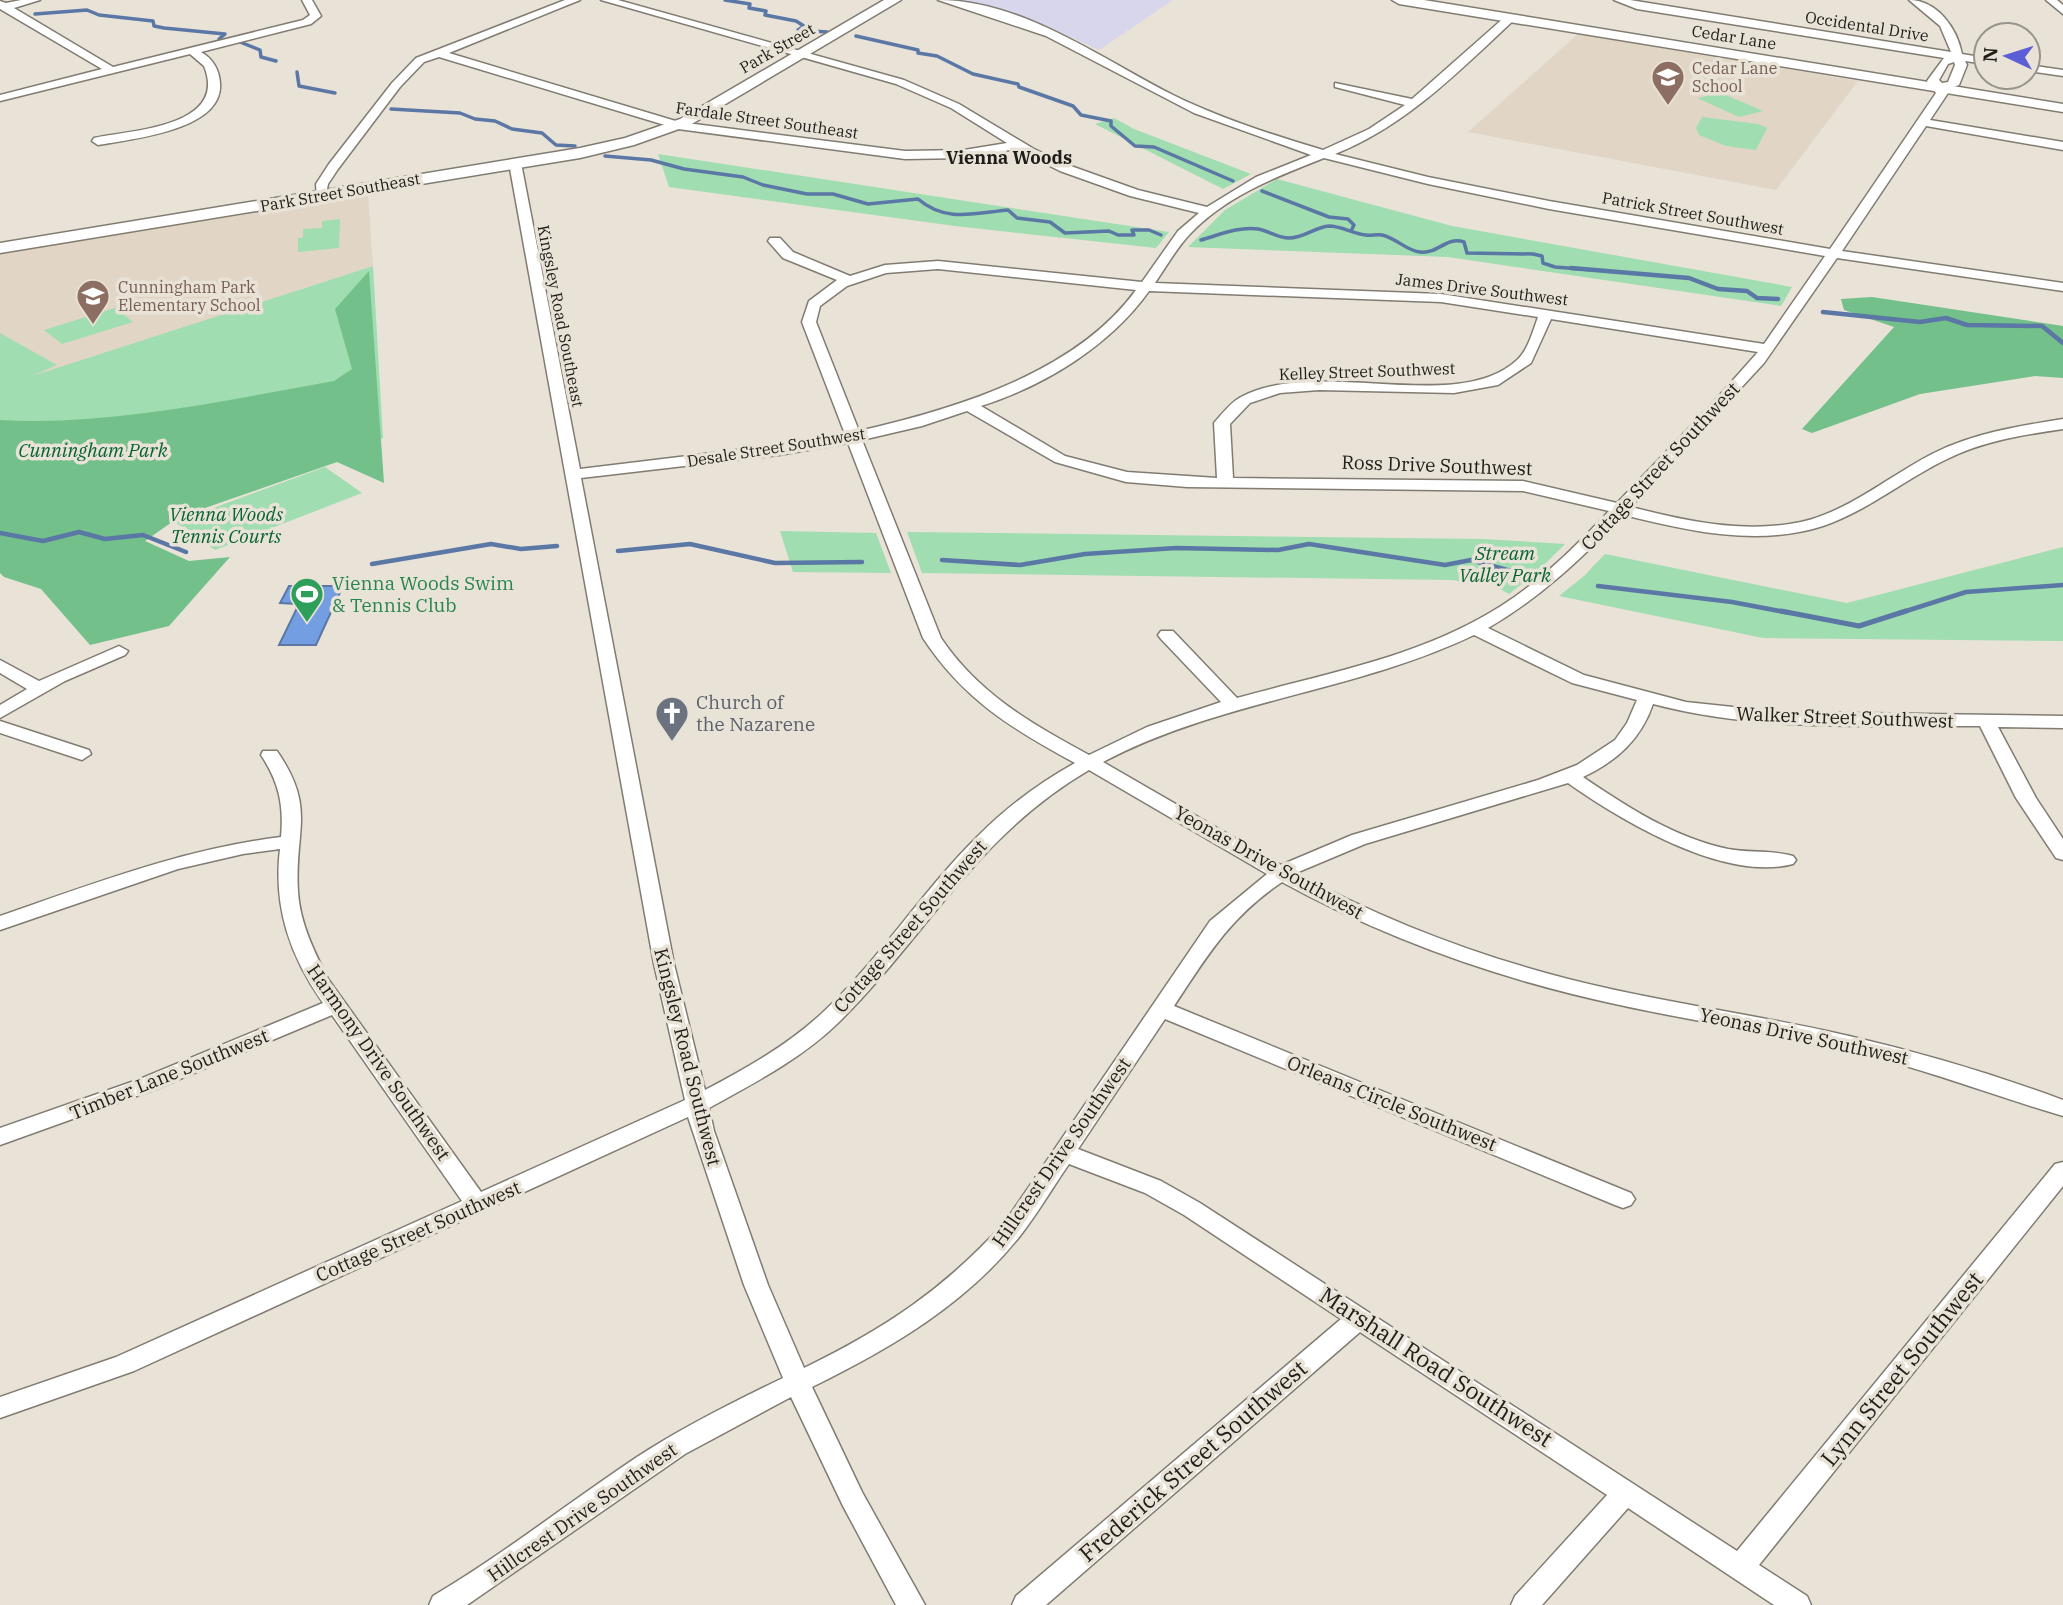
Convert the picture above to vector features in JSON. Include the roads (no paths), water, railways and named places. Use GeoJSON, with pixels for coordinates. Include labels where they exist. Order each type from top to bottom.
{"type":"FeatureCollection","features":[{"type":"Feature","properties":{"kind":"main road","name":"Park Street"},"geometry":{"type":"LineString","coordinates":[[678,125],[894,0]]}},
{"type":"Feature","properties":{"kind":"main road","name":"Cedar Lane"},"geometry":{"type":"LineString","coordinates":[[1399,0],[2063,108]]}},
{"type":"Feature","properties":{"kind":"main road","name":"Park Street Southeast"},"geometry":{"type":"LineString","coordinates":[[0,248],[596,150],[678,125]]}},
{"type":"Feature","properties":{"kind":"street"},"geometry":{"type":"LineString","coordinates":[[1,6],[35,0]]}},
{"type":"Feature","properties":{"kind":"street"},"geometry":{"type":"LineString","coordinates":[[0,98],[312,20],[316,14],[309,0]]}},
{"type":"Feature","properties":{"kind":"street"},"geometry":{"type":"LineString","coordinates":[[320,196],[324,180],[381,105],[420,60],[575,0]]}},
{"type":"Feature","properties":{"kind":"street"},"geometry":{"type":"LineString","coordinates":[[606,0],[801,54],[928,93],[982,121],[1018,145],[1092,179],[1209,211]]}},
{"type":"Feature","properties":{"kind":"street","name":"Patrick Street Southwest"},"geometry":{"type":"LineString","coordinates":[[943,0],[1042,30],[1081,48],[1144,85],[1185,105],[1255,133],[1321,154],[1495,194],[1833,255],[2063,287]]}},
{"type":"Feature","properties":{"kind":"street","name":"Occidental Drive"},"geometry":{"type":"LineString","coordinates":[[1619,0],[1637,6],[1972,59]]}},
{"type":"Feature","properties":{"kind":"street"},"geometry":{"type":"LineString","coordinates":[[1914,0],[1934,15],[1950,33],[1956,56]]}},
{"type":"Feature","properties":{"kind":"street"},"geometry":{"type":"LineString","coordinates":[[2051,0],[2063,11]]}},
{"type":"Feature","properties":{"kind":"street"},"geometry":{"type":"LineString","coordinates":[[1,6],[111,70]]}},
{"type":"Feature","properties":{"kind":"street","name":"Desale Street Southwest"},"geometry":{"type":"LineString","coordinates":[[573,474],[778,450],[853,436],[908,424],[968,405],[1033,378],[1083,349],[1119,321],[1147,287],[1181,237],[1209,211],[1272,173],[1373,132],[1412,103],[1510,18]]}},
{"type":"Feature","properties":{"kind":"street"},"geometry":{"type":"LineString","coordinates":[[98,141],[164,127],[206,108],[214,97],[211,64],[190,50]]}},
{"type":"Feature","properties":{"kind":"street","name":"Fardale Street Southeast"},"geometry":{"type":"LineString","coordinates":[[435,52],[678,125],[913,155],[974,153],[1018,145]]}},
{"type":"Feature","properties":{"kind":"street","name":"Cottage Street Southwest"},"geometry":{"type":"LineString","coordinates":[[0,1408],[125,1364],[697,1104],[764,1070],[820,1027],[850,998],[987,837],[1041,792],[1089,762],[1154,730],[1418,653],[1476,629],[1519,604],[1549,582],[1620,509],[1728,395],[1767,349],[1942,93],[1933,81],[1944,62],[1956,56]]}},
{"type":"Feature","properties":{"kind":"street"},"geometry":{"type":"LineString","coordinates":[[2042,70],[2063,73]]}},
{"type":"Feature","properties":{"kind":"street"},"geometry":{"type":"LineString","coordinates":[[1339,85],[1412,103]]}},
{"type":"Feature","properties":{"kind":"street"},"geometry":{"type":"LineString","coordinates":[[1923,122],[2063,146]]}},
{"type":"Feature","properties":{"kind":"street","name":"Kingsley Road Southeast"},"geometry":{"type":"LineString","coordinates":[[515,163],[573,474]]}},
{"type":"Feature","properties":{"kind":"street"},"geometry":{"type":"LineString","coordinates":[[775,241],[788,255],[848,280]]}},
{"type":"Feature","properties":{"kind":"street","name":"James Drive Southwest"},"geometry":{"type":"LineString","coordinates":[[848,280],[885,270],[938,265],[1147,287],[1394,295],[1547,313],[1767,349]]}},
{"type":"Feature","properties":{"kind":"street"},"geometry":{"type":"LineString","coordinates":[[848,280],[821,296],[814,304],[809,322],[853,436]]}},
{"type":"Feature","properties":{"kind":"street","name":"Kelley Street Southwest"},"geometry":{"type":"LineString","coordinates":[[1225,482],[1222,424],[1226,415],[1241,402],[1289,388],[1452,387],[1487,382],[1511,373],[1525,361],[1547,313]]}},
{"type":"Feature","properties":{"kind":"street","name":"Ross Drive Southwest"},"geometry":{"type":"LineString","coordinates":[[968,405],[1042,451],[1079,466],[1151,480],[1501,485],[1548,490],[1669,523],[1710,530],[1758,532],[1801,527],[1835,515],[1942,455],[1966,445],[2063,424]]}},
{"type":"Feature","properties":{"kind":"street","name":"Yeonas Drive Southwest"},"geometry":{"type":"LineString","coordinates":[[853,436],[920,609],[941,655],[968,686],[990,704],[1282,873],[1364,915],[1415,937],[1535,977],[1610,996],[1859,1046],[1981,1079],[2063,1108]]}},
{"type":"Feature","properties":{"kind":"street","name":"Kingsley Road Southwest"},"geometry":{"type":"LineString","coordinates":[[573,474],[664,964],[703,1131],[735,1228],[797,1382],[852,1498],[911,1605]]}},
{"type":"Feature","properties":{"kind":"street","name":"Walker Street Southwest"},"geometry":{"type":"LineString","coordinates":[[1476,629],[1549,667],[1607,688],[1697,709],[1759,716],[2063,722]]}},
{"type":"Feature","properties":{"kind":"street"},"geometry":{"type":"LineString","coordinates":[[1167,635],[1234,705]]}},
{"type":"Feature","properties":{"kind":"street"},"geometry":{"type":"LineString","coordinates":[[0,713],[38,688],[119,651]]}},
{"type":"Feature","properties":{"kind":"street"},"geometry":{"type":"LineString","coordinates":[[0,664],[38,688]]}},
{"type":"Feature","properties":{"kind":"street","name":"Hillcrest Drive Southwest"},"geometry":{"type":"LineString","coordinates":[[443,1605],[528,1551],[626,1478],[678,1445],[883,1338],[955,1288],[987,1258],[1013,1228],[1217,926],[1236,907],[1282,873],[1311,858],[1351,843],[1570,776],[1592,766],[1623,743],[1634,729],[1646,699]]}},
{"type":"Feature","properties":{"kind":"street"},"geometry":{"type":"LineString","coordinates":[[1986,721],[2026,798],[2063,854]]}},
{"type":"Feature","properties":{"kind":"street"},"geometry":{"type":"LineString","coordinates":[[0,727],[82,754]]}},
{"type":"Feature","properties":{"kind":"street","name":"Harmony Drive Southwest"},"geometry":{"type":"LineString","coordinates":[[270,755],[289,783],[293,801],[288,894],[293,922],[303,952],[319,981],[477,1204]]}},
{"type":"Feature","properties":{"kind":"street"},"geometry":{"type":"LineString","coordinates":[[1570,776],[1640,822],[1700,848],[1744,859],[1786,860]]}},
{"type":"Feature","properties":{"kind":"street"},"geometry":{"type":"LineString","coordinates":[[0,923],[173,863],[243,848],[290,842]]}},
{"type":"Feature","properties":{"kind":"street","name":"Timber Lane Southwest"},"geometry":{"type":"LineString","coordinates":[[0,1137],[148,1084],[337,1005]]}},
{"type":"Feature","properties":{"kind":"street","name":"Orleans Circle Southwest"},"geometry":{"type":"LineString","coordinates":[[1160,1009],[1623,1199]]}},
{"type":"Feature","properties":{"kind":"street","name":"Marshall Road Southwest"},"geometry":{"type":"LineString","coordinates":[[1063,1153],[1153,1187],[1192,1209],[1797,1605]]}},
{"type":"Feature","properties":{"kind":"street","name":"Lynn Street Southwest"},"geometry":{"type":"LineString","coordinates":[[1740,1568],[2063,1170]]}},
{"type":"Feature","properties":{"kind":"street","name":"Frederick Street Southwest"},"geometry":{"type":"LineString","coordinates":[[1026,1605],[1360,1317]]}},
{"type":"Feature","properties":{"kind":"street"},"geometry":{"type":"LineString","coordinates":[[1525,1605],[1626,1492]]}},
{"type":"Feature","properties":{"kind":"water","name":"Vienna Woods Swim & Tennis Club"},"geometry":{"type":"Polygon","coordinates":[[[289,586],[343,586],[316,645],[279,645],[299,604],[280,603],[289,586]]]}},
{"type":"Feature","properties":{"kind":"waterway"},"geometry":{"type":"LineString","coordinates":[[725,0],[750,4],[749,8],[766,11],[765,15],[796,21],[804,26],[798,30],[827,32]]}},
{"type":"Feature","properties":{"kind":"waterway"},"geometry":{"type":"LineString","coordinates":[[35,14],[87,10],[99,15],[153,21],[154,26],[164,28],[225,34],[219,39]]}},
{"type":"Feature","properties":{"kind":"waterway"},"geometry":{"type":"LineString","coordinates":[[856,36],[918,50],[918,53],[937,56],[973,74],[1018,84],[1019,87],[1073,106],[1081,115],[1111,121],[1111,126],[1135,146],[1154,147],[1233,181]]}},
{"type":"Feature","properties":{"kind":"waterway"},"geometry":{"type":"LineString","coordinates":[[240,42],[260,50],[261,57],[276,61]]}},
{"type":"Feature","properties":{"kind":"waterway"},"geometry":{"type":"LineString","coordinates":[[297,72],[299,86],[335,93]]}},
{"type":"Feature","properties":{"kind":"waterway"},"geometry":{"type":"LineString","coordinates":[[391,109],[460,113],[475,119],[495,121],[512,129],[542,133],[556,145],[575,146]]}},
{"type":"Feature","properties":{"kind":"waterway"},"geometry":{"type":"LineString","coordinates":[[605,156],[651,160],[684,169],[743,177],[763,185],[807,194],[833,194],[868,204],[918,199],[950,214],[1008,210],[1017,218],[1050,222],[1065,233],[1109,231],[1118,235],[1134,235],[1132,230],[1149,230],[1161,235]]}},
{"type":"Feature","properties":{"kind":"waterway"},"geometry":{"type":"LineString","coordinates":[[1262,191],[1329,217],[1348,219],[1354,225],[1351,231]]}},
{"type":"Feature","properties":{"kind":"waterway"},"geometry":{"type":"LineString","coordinates":[[1201,240],[1251,228],[1294,238],[1334,226],[1361,234],[1382,235],[1420,252],[1458,241],[1464,242],[1467,253],[1533,254],[1542,256],[1543,263],[1555,267],[1593,270]]}},
{"type":"Feature","properties":{"kind":"waterway"},"geometry":{"type":"LineString","coordinates":[[1571,268],[1689,278],[1718,289],[1747,291],[1757,298],[1778,299]]}},
{"type":"Feature","properties":{"kind":"waterway"},"geometry":{"type":"LineString","coordinates":[[1823,312],[1920,322],[1946,318],[1967,325],[2042,326],[2063,343]]}},
{"type":"Feature","properties":{"kind":"waterway"},"geometry":{"type":"LineString","coordinates":[[0,533],[43,541],[79,532],[105,539],[143,535],[186,552]]}},
{"type":"Feature","properties":{"kind":"waterway"},"geometry":{"type":"LineString","coordinates":[[372,564],[491,544],[521,549],[557,546]]}},
{"type":"Feature","properties":{"kind":"waterway"},"geometry":{"type":"LineString","coordinates":[[618,551],[690,544],[775,563],[862,562]]}},
{"type":"Feature","properties":{"kind":"waterway"},"geometry":{"type":"LineString","coordinates":[[942,560],[1020,565],[1085,554],[1176,548],[1278,550],[1309,544],[1445,565],[1471,560],[1525,575]]}},
{"type":"Feature","properties":{"kind":"waterway"},"geometry":{"type":"LineString","coordinates":[[1900,613],[1966,592],[2063,585]]}},
{"type":"Feature","properties":{"kind":"waterway"},"geometry":{"type":"LineString","coordinates":[[1598,586],[1732,602],[1790,613]]}},
{"type":"Feature","properties":{"kind":"waterway"},"geometry":{"type":"LineString","coordinates":[[1781,611],[1859,626],[1906,611]]}},
{"type":"Feature","properties":{"kind":"place","name":"Cedar Lane School"},"geometry":{"type":"Point","coordinates":[1668,107]}},
{"type":"Feature","properties":{"kind":"place","name":"Cunningham Park Elementary School"},"geometry":{"type":"Point","coordinates":[93,326]}},
{"type":"Feature","properties":{"kind":"place","name":"Vienna Woods Swim & Tennis Club"},"geometry":{"type":"Point","coordinates":[307,624]}},
{"type":"Feature","properties":{"kind":"place","name":"Church of the Nazarene"},"geometry":{"type":"Point","coordinates":[672,743]}},
{"type":"Feature","properties":{"kind":"district","name":"Vienna Woods"},"geometry":{"type":"Point","coordinates":[1009,158]}},
{"type":"Feature","properties":{"kind":"park label","name":"Cunningham Park"},"geometry":{"type":"Point","coordinates":[93,450]}},
{"type":"Feature","properties":{"kind":"park label","name":"Vienna Woods Tennis Courts"},"geometry":{"type":"Point","coordinates":[226,525]}},
{"type":"Feature","properties":{"kind":"park label","name":"Stream Valley Park"},"geometry":{"type":"Point","coordinates":[1505,564]}}]}
